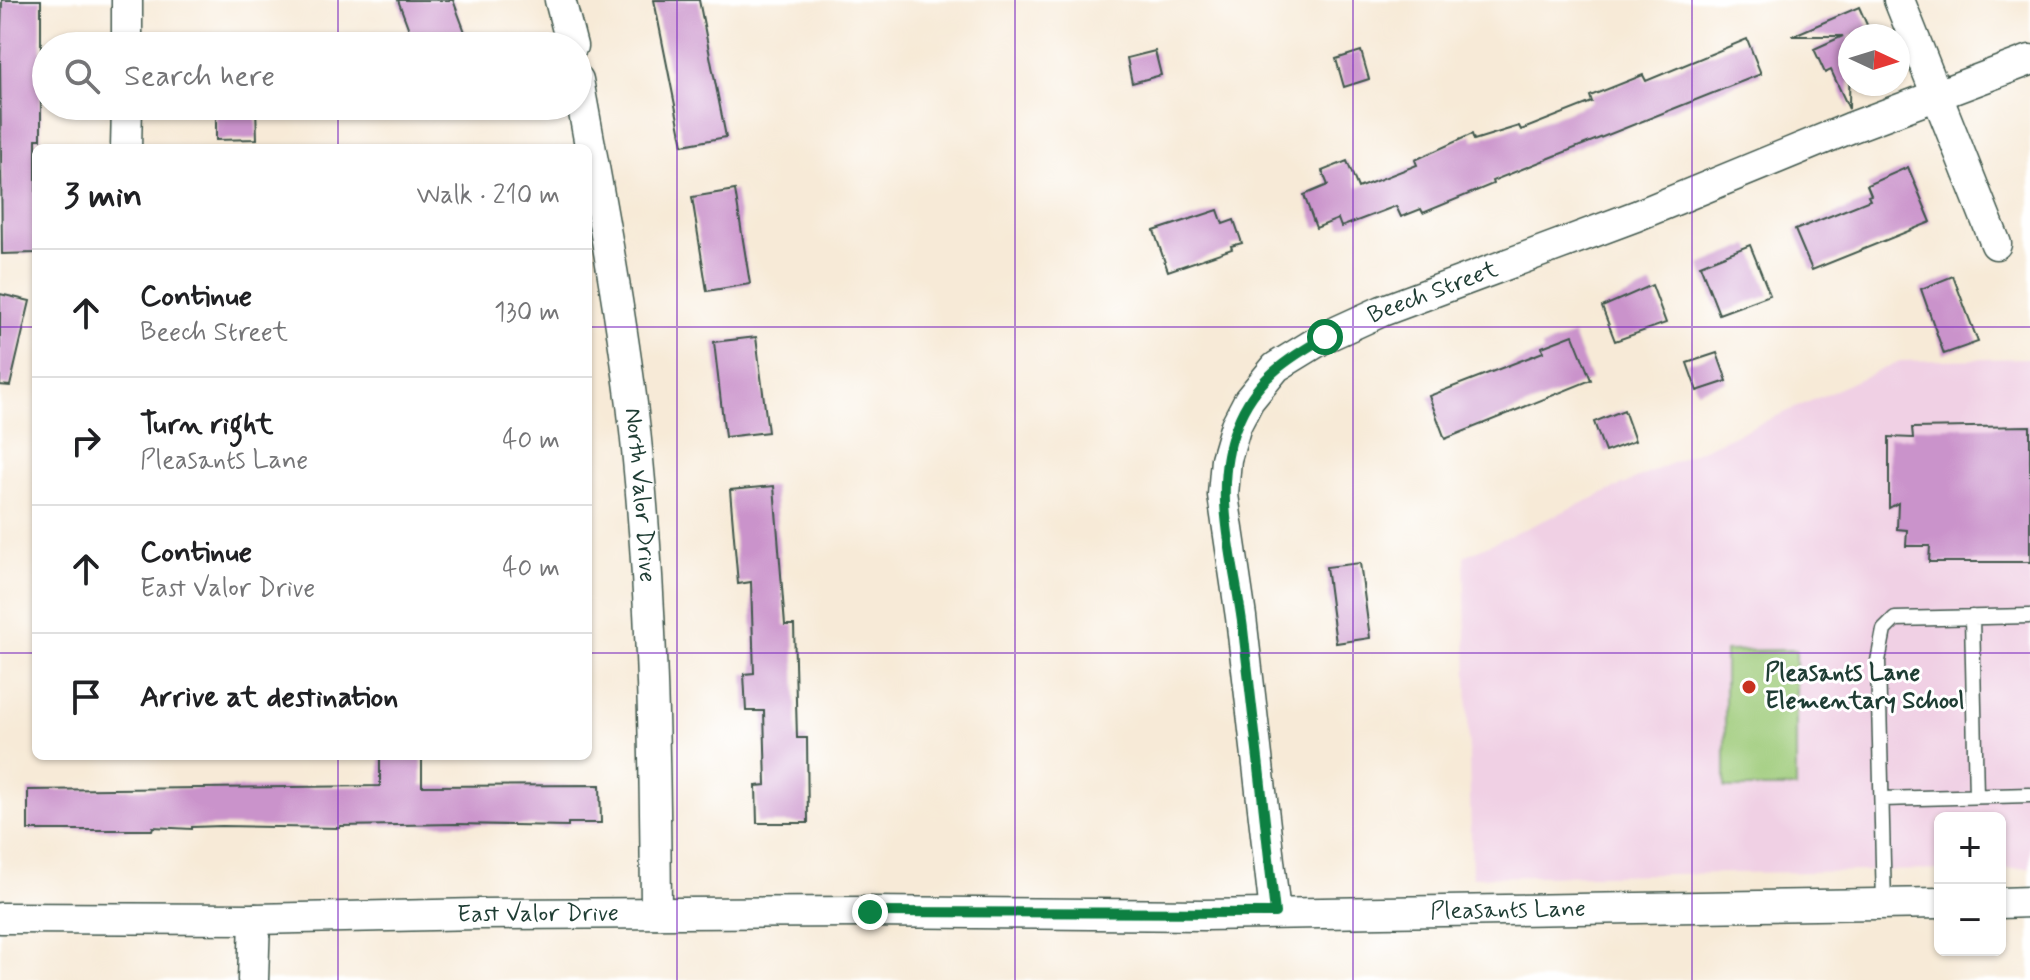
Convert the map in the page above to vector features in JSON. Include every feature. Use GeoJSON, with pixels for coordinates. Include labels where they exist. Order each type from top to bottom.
{"type":"FeatureCollection","features":[{"type":"Feature","properties":{"kind":"street"},"geometry":{"type":"LineString","coordinates":[[127,0],[127,32]]}},
{"type":"Feature","properties":{"kind":"street"},"geometry":{"type":"LineString","coordinates":[[560,0],[568,32]]}},
{"type":"Feature","properties":{"kind":"street"},"geometry":{"type":"LineString","coordinates":[[1899,0],[1996,244]]}},
{"type":"Feature","properties":{"kind":"street","name":"Beech Street"},"geometry":{"type":"LineString","coordinates":[[1275,913],[1241,617],[1223,495],[1226,459],[1236,425],[1249,400],[1276,367],[1325,337],[1382,311],[1636,216],[1850,128],[2030,60]]}},
{"type":"Feature","properties":{"kind":"street"},"geometry":{"type":"LineString","coordinates":[[126,144],[127,120]]}},
{"type":"Feature","properties":{"kind":"street","name":"North Valor Drive"},"geometry":{"type":"LineString","coordinates":[[585,120],[590,144]]}},
{"type":"Feature","properties":{"kind":"street","name":"North Valor Drive"},"geometry":{"type":"LineString","coordinates":[[592,157],[611,261],[633,420],[648,579],[655,764],[656,913]]}},
{"type":"Feature","properties":{"kind":"street"},"geometry":{"type":"LineString","coordinates":[[2006,903],[2030,902]]}},
{"type":"Feature","properties":{"kind":"street","name":"Pleasants Lane"},"geometry":{"type":"LineString","coordinates":[[1076,914],[1934,903]]}},
{"type":"Feature","properties":{"kind":"street","name":"East Valor Drive"},"geometry":{"type":"LineString","coordinates":[[0,918],[255,919],[656,913],[1076,914]]}},
{"type":"Feature","properties":{"kind":"street"},"geometry":{"type":"LineString","coordinates":[[253,980],[255,919]]}},
{"type":"Feature","properties":{"kind":"lane"},"geometry":{"type":"LineString","coordinates":[[1884,904],[1878,661],[1884,630],[1895,619],[2030,616]]}},
{"type":"Feature","properties":{"kind":"lane"},"geometry":{"type":"LineString","coordinates":[[1972,617],[1976,796]]}},
{"type":"Feature","properties":{"kind":"lane"},"geometry":{"type":"LineString","coordinates":[[1882,799],[2030,795]]}},
{"type":"Feature","properties":{"kind":"shaded area","name":"Pleasants Lane Elementary School"},"geometry":{"type":"Polygon","coordinates":[[[2030,358],[2030,868],[2006,869],[2006,812],[1934,812],[1934,870],[1472,877],[1464,556],[1900,361],[2030,358]]]}},
{"type":"Feature","properties":{"kind":"green space"},"geometry":{"type":"Polygon","coordinates":[[[1796,650],[1796,788],[1725,788],[1725,651],[1796,650]]]}},
{"type":"Feature","properties":{"kind":"building"},"geometry":{"type":"Polygon","coordinates":[[[2,0],[41,0],[41,32],[32,32],[32,120],[41,120],[41,139],[36,139],[36,144],[32,144],[32,253],[2,254],[2,0]]]}},
{"type":"Feature","properties":{"kind":"building"},"geometry":{"type":"Polygon","coordinates":[[[398,0],[453,0],[465,32],[410,32],[398,0]]]}},
{"type":"Feature","properties":{"kind":"building"},"geometry":{"type":"Polygon","coordinates":[[[654,0],[699,0],[726,137],[683,145],[654,0]]]}},
{"type":"Feature","properties":{"kind":"building"},"geometry":{"type":"Polygon","coordinates":[[[1859,7],[1867,24],[1838,24],[1838,36],[1792,36],[1859,7]]]}},
{"type":"Feature","properties":{"kind":"building"},"geometry":{"type":"Polygon","coordinates":[[[1838,38],[1838,85],[1831,70],[1825,73],[1814,49],[1838,38]]]}},
{"type":"Feature","properties":{"kind":"building"},"geometry":{"type":"Polygon","coordinates":[[[1747,39],[1761,74],[1492,181],[1493,184],[1423,213],[1421,209],[1401,217],[1396,206],[1341,227],[1338,219],[1316,228],[1304,195],[1328,185],[1322,171],[1347,161],[1358,188],[1417,165],[1415,160],[1472,134],[1474,140],[1519,126],[1521,130],[1592,102],[1590,96],[1643,75],[1646,81],[1747,39]]]}},
{"type":"Feature","properties":{"kind":"building"},"geometry":{"type":"Polygon","coordinates":[[[1155,51],[1161,75],[1132,83],[1127,58],[1155,51]]]}},
{"type":"Feature","properties":{"kind":"building"},"geometry":{"type":"Polygon","coordinates":[[[1361,51],[1369,79],[1344,87],[1336,59],[1361,51]]]}},
{"type":"Feature","properties":{"kind":"building"},"geometry":{"type":"Polygon","coordinates":[[[1843,96],[1849,96],[1849,109],[1843,96]]]}},
{"type":"Feature","properties":{"kind":"building"},"geometry":{"type":"Polygon","coordinates":[[[216,120],[256,120],[257,139],[216,140],[216,120]]]}},
{"type":"Feature","properties":{"kind":"building"},"geometry":{"type":"Polygon","coordinates":[[[1908,167],[1931,222],[1812,270],[1795,230],[1870,200],[1867,185],[1908,167]]]}},
{"type":"Feature","properties":{"kind":"building"},"geometry":{"type":"Polygon","coordinates":[[[735,190],[750,284],[707,291],[692,197],[735,190]]]}},
{"type":"Feature","properties":{"kind":"building"},"geometry":{"type":"Polygon","coordinates":[[[1218,210],[1223,224],[1234,220],[1242,243],[1168,271],[1154,231],[1218,210]]]}},
{"type":"Feature","properties":{"kind":"building"},"geometry":{"type":"Polygon","coordinates":[[[1750,245],[1770,295],[1719,314],[1700,265],[1750,245]]]}},
{"type":"Feature","properties":{"kind":"building"},"geometry":{"type":"Polygon","coordinates":[[[1953,276],[1978,342],[1944,354],[1921,289],[1953,276]]]}},
{"type":"Feature","properties":{"kind":"building"},"geometry":{"type":"Polygon","coordinates":[[[1652,285],[1666,323],[1615,341],[1602,307],[1652,285]]]}},
{"type":"Feature","properties":{"kind":"building"},"geometry":{"type":"Polygon","coordinates":[[[0,294],[30,301],[10,386],[0,385],[0,294]]]}},
{"type":"Feature","properties":{"kind":"building"},"geometry":{"type":"Polygon","coordinates":[[[1573,335],[1591,380],[1445,439],[1429,396],[1543,352],[1542,347],[1573,335]]]}},
{"type":"Feature","properties":{"kind":"building"},"geometry":{"type":"Polygon","coordinates":[[[756,337],[768,432],[725,437],[714,342],[756,337]]]}},
{"type":"Feature","properties":{"kind":"building"},"geometry":{"type":"Polygon","coordinates":[[[1717,353],[1727,381],[1697,391],[1687,363],[1717,353]]]}},
{"type":"Feature","properties":{"kind":"building"},"geometry":{"type":"Polygon","coordinates":[[[1624,410],[1635,441],[1605,452],[1594,422],[1624,410]]]}},
{"type":"Feature","properties":{"kind":"building"},"geometry":{"type":"Polygon","coordinates":[[[2030,426],[2030,562],[1929,562],[1930,546],[1906,546],[1907,530],[1897,529],[1898,503],[1889,508],[1889,437],[1913,438],[1912,428],[2030,426]]]}},
{"type":"Feature","properties":{"kind":"building"},"geometry":{"type":"Polygon","coordinates":[[[774,486],[785,625],[794,625],[797,738],[807,738],[808,823],[757,823],[756,786],[766,785],[764,711],[746,711],[744,674],[754,673],[751,582],[738,584],[730,490],[774,486]]]}},
{"type":"Feature","properties":{"kind":"building"},"geometry":{"type":"Polygon","coordinates":[[[1360,563],[1370,638],[1336,643],[1326,567],[1360,563]]]}},
{"type":"Feature","properties":{"kind":"building"},"geometry":{"type":"Polygon","coordinates":[[[380,760],[422,760],[422,786],[600,785],[601,823],[568,823],[568,826],[456,824],[28,830],[28,790],[380,786],[380,760]]]}},
{"type":"Feature","properties":{"kind":"place","name":"Pleasants Lane Elementary School"},"geometry":{"type":"Point","coordinates":[1749,687]}},
{"type":"Feature","properties":{"kind":"route"},"geometry":{"type":"LineString","coordinates":[[870,912],[1275,913],[1241,617],[1223,495],[1226,459],[1236,425],[1249,400],[1276,367],[1325,337]]}}]}
